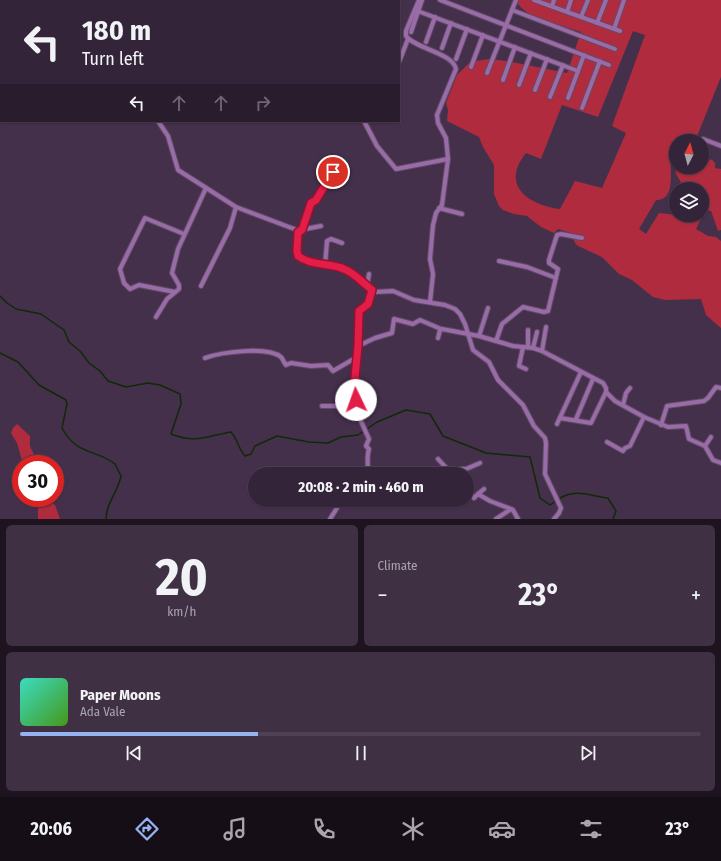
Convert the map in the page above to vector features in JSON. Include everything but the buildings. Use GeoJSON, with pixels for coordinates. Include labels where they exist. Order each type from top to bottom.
{"type":"FeatureCollection","features":[{"type":"Feature","properties":{"kind":"street"},"geometry":{"type":"LineString","coordinates":[[400,59],[408,38],[406,31],[421,0]]}},
{"type":"Feature","properties":{"kind":"street"},"geometry":{"type":"LineString","coordinates":[[440,0],[609,65]]}},
{"type":"Feature","properties":{"kind":"street"},"geometry":{"type":"LineString","coordinates":[[487,73],[516,0]]}},
{"type":"Feature","properties":{"kind":"street"},"geometry":{"type":"LineString","coordinates":[[534,0],[620,31]]}},
{"type":"Feature","properties":{"kind":"street"},"geometry":{"type":"LineString","coordinates":[[552,6],[554,0]]}},
{"type":"Feature","properties":{"kind":"street"},"geometry":{"type":"LineString","coordinates":[[567,12],[571,0]]}},
{"type":"Feature","properties":{"kind":"street"},"geometry":{"type":"LineString","coordinates":[[582,17],[588,0]]}},
{"type":"Feature","properties":{"kind":"street"},"geometry":{"type":"LineString","coordinates":[[597,23],[606,0]]}},
{"type":"Feature","properties":{"kind":"street"},"geometry":{"type":"LineString","coordinates":[[614,29],[624,0]]}},
{"type":"Feature","properties":{"kind":"street"},"geometry":{"type":"LineString","coordinates":[[417,10],[578,71]]}},
{"type":"Feature","properties":{"kind":"street"},"geometry":{"type":"LineString","coordinates":[[411,32],[417,10]]}},
{"type":"Feature","properties":{"kind":"street"},"geometry":{"type":"LineString","coordinates":[[512,10],[615,49]]}},
{"type":"Feature","properties":{"kind":"street"},"geometry":{"type":"LineString","coordinates":[[426,42],[436,17]]}},
{"type":"Feature","properties":{"kind":"street"},"geometry":{"type":"LineString","coordinates":[[442,48],[451,23]]}},
{"type":"Feature","properties":{"kind":"street"},"geometry":{"type":"LineString","coordinates":[[456,60],[467,29]]}},
{"type":"Feature","properties":{"kind":"street"},"geometry":{"type":"LineString","coordinates":[[471,67],[483,35]]}},
{"type":"Feature","properties":{"kind":"street"},"geometry":{"type":"LineString","coordinates":[[408,38],[450,60],[456,67],[437,115],[438,123],[446,138],[448,159],[442,205],[434,219],[430,260],[433,274],[430,302]]}},
{"type":"Feature","properties":{"kind":"street"},"geometry":{"type":"LineString","coordinates":[[503,80],[516,47]]}},
{"type":"Feature","properties":{"kind":"street"},"geometry":{"type":"LineString","coordinates":[[519,85],[531,53]]}},
{"type":"Feature","properties":{"kind":"street"},"geometry":{"type":"LineString","coordinates":[[568,98],[584,55]]}},
{"type":"Feature","properties":{"kind":"street"},"geometry":{"type":"LineString","coordinates":[[535,90],[547,59]]}},
{"type":"Feature","properties":{"kind":"street"},"geometry":{"type":"LineString","coordinates":[[582,108],[600,61]]}},
{"type":"Feature","properties":{"kind":"street"},"geometry":{"type":"LineString","coordinates":[[550,98],[563,65]]}},
{"type":"Feature","properties":{"kind":"street"},"geometry":{"type":"LineString","coordinates":[[159,122],[170,142],[176,168],[206,188],[236,207],[300,231],[321,226]]}},
{"type":"Feature","properties":{"kind":"street"},"geometry":{"type":"LineString","coordinates":[[365,122],[378,146],[396,169],[448,159]]}},
{"type":"Feature","properties":{"kind":"street"},"geometry":{"type":"LineString","coordinates":[[709,141],[721,146]]}},
{"type":"Feature","properties":{"kind":"street"},"geometry":{"type":"LineString","coordinates":[[327,169],[333,174],[316,200],[311,203],[300,231],[297,251],[298,256],[324,266],[339,267],[350,272],[372,290],[377,292],[393,291],[414,300],[430,302],[455,309],[462,318],[474,350],[489,362],[498,380],[523,404],[534,426],[545,438],[545,474],[559,503],[560,511],[554,519]]}},
{"type":"Feature","properties":{"kind":"street"},"geometry":{"type":"LineString","coordinates":[[156,317],[167,299],[178,290],[179,286],[172,275],[172,270],[184,234],[206,188]]}},
{"type":"Feature","properties":{"kind":"street"},"geometry":{"type":"LineString","coordinates":[[201,286],[229,231],[236,207]]}},
{"type":"Feature","properties":{"kind":"street"},"geometry":{"type":"LineString","coordinates":[[439,208],[462,214]]}},
{"type":"Feature","properties":{"kind":"street"},"geometry":{"type":"LineString","coordinates":[[175,292],[139,285],[130,289],[124,283],[120,269],[145,218],[184,234]]}},
{"type":"Feature","properties":{"kind":"street"},"geometry":{"type":"LineString","coordinates":[[496,341],[502,324],[523,307],[544,312],[548,311],[557,268],[549,262],[557,235],[561,234],[582,238]]}},
{"type":"Feature","properties":{"kind":"street"},"geometry":{"type":"LineString","coordinates":[[324,266],[327,241],[331,239],[342,243]]}},
{"type":"Feature","properties":{"kind":"street"},"geometry":{"type":"LineString","coordinates":[[499,261],[527,267],[556,278]]}},
{"type":"Feature","properties":{"kind":"street"},"geometry":{"type":"LineString","coordinates":[[367,286],[369,274]]}},
{"type":"Feature","properties":{"kind":"street"},"geometry":{"type":"LineString","coordinates":[[368,467],[367,459],[369,449],[366,446],[369,439],[364,430],[354,388],[360,309],[368,304],[372,290]]}},
{"type":"Feature","properties":{"kind":"street"},"geometry":{"type":"LineString","coordinates":[[479,336],[488,308]]}},
{"type":"Feature","properties":{"kind":"street"},"geometry":{"type":"LineString","coordinates":[[358,346],[375,338],[392,333],[394,319],[413,324],[420,320],[441,329],[479,336],[542,351],[605,385],[606,392],[593,422],[589,423],[560,418]]}},
{"type":"Feature","properties":{"kind":"street"},"geometry":{"type":"LineString","coordinates":[[542,351],[546,328]]}},
{"type":"Feature","properties":{"kind":"street"},"geometry":{"type":"LineString","coordinates":[[438,338],[441,329]]}},
{"type":"Feature","properties":{"kind":"street"},"geometry":{"type":"LineString","coordinates":[[528,330],[528,347]]}},
{"type":"Feature","properties":{"kind":"street"},"geometry":{"type":"LineString","coordinates":[[533,348],[536,332]]}},
{"type":"Feature","properties":{"kind":"street"},"geometry":{"type":"LineString","coordinates":[[523,347],[519,366],[526,369]]}},
{"type":"Feature","properties":{"kind":"street"},"geometry":{"type":"LineString","coordinates":[[205,358],[222,353],[265,351],[282,358],[285,365],[291,363],[311,366],[328,365],[333,371],[357,357]]}},
{"type":"Feature","properties":{"kind":"street"},"geometry":{"type":"LineString","coordinates":[[557,424],[581,372]]}},
{"type":"Feature","properties":{"kind":"street"},"geometry":{"type":"LineString","coordinates":[[576,420],[593,379]]}},
{"type":"Feature","properties":{"kind":"street"},"geometry":{"type":"LineString","coordinates":[[661,425],[667,406],[704,401],[716,387],[721,388]]}},
{"type":"Feature","properties":{"kind":"street"},"geometry":{"type":"LineString","coordinates":[[623,406],[626,393],[630,388]]}},
{"type":"Feature","properties":{"kind":"street"},"geometry":{"type":"LineString","coordinates":[[606,392],[615,401],[623,406],[661,425],[673,428],[686,426],[689,440],[705,446],[713,460],[721,463]]}},
{"type":"Feature","properties":{"kind":"street"},"geometry":{"type":"LineString","coordinates":[[322,406],[338,406],[343,400],[356,400]]}},
{"type":"Feature","properties":{"kind":"street"},"geometry":{"type":"LineString","coordinates":[[607,442],[623,451],[625,448],[630,446],[644,417]]}},
{"type":"Feature","properties":{"kind":"street"},"geometry":{"type":"LineString","coordinates":[[705,446],[711,437]]}},
{"type":"Feature","properties":{"kind":"street"},"geometry":{"type":"LineString","coordinates":[[438,460],[445,467]]}},
{"type":"Feature","properties":{"kind":"street"},"geometry":{"type":"LineString","coordinates":[[471,467],[480,463]]}},
{"type":"Feature","properties":{"kind":"street"},"geometry":{"type":"LineString","coordinates":[[474,498],[484,489]]}},
{"type":"Feature","properties":{"kind":"street"},"geometry":{"type":"LineString","coordinates":[[478,494],[490,501],[513,510],[518,519]]}},
{"type":"Feature","properties":{"kind":"street"},"geometry":{"type":"LineString","coordinates":[[330,519],[338,507]]}},
{"type":"Feature","properties":{"kind":"street"},"geometry":{"type":"LineString","coordinates":[[496,519],[511,509]]}},
{"type":"Feature","properties":{"kind":"shaded area"},"geometry":{"type":"Polygon","coordinates":[[[516,0],[721,0],[721,77],[698,134],[669,134],[669,174],[671,174],[671,182],[669,182],[669,190],[663,199],[656,200],[639,229],[646,234],[659,213],[669,214],[669,222],[699,222],[696,229],[708,236],[716,237],[721,241],[721,328],[706,315],[701,299],[665,300],[653,297],[632,280],[619,274],[602,257],[578,246],[575,243],[571,233],[558,229],[554,233],[541,227],[527,216],[514,214],[503,210],[499,206],[494,194],[494,165],[479,137],[447,121],[448,110],[446,103],[457,75],[470,62],[489,59],[507,61],[567,73],[581,32],[544,20],[526,12],[516,0]],[[633,31],[598,117],[562,105],[541,159],[526,153],[519,164],[516,175],[517,184],[521,192],[528,198],[538,203],[548,207],[560,209],[575,181],[602,188],[626,133],[612,126],[645,35],[633,31]]]}},
{"type":"Feature","properties":{"kind":"shaded area"},"geometry":{"type":"Polygon","coordinates":[[[711,159],[715,163],[715,168],[721,169],[721,230],[718,231],[711,211],[709,211],[709,182],[681,182],[676,174],[709,174],[709,161],[711,159]]]}},
{"type":"Feature","properties":{"kind":"shaded area"},"geometry":{"type":"Polygon","coordinates":[[[17,424],[30,436],[30,446],[34,455],[20,455],[17,443],[11,433],[17,424]]]}},
{"type":"Feature","properties":{"kind":"shaded area"},"geometry":{"type":"Polygon","coordinates":[[[38,507],[56,507],[60,519],[38,519],[38,507]]]}},
{"type":"Feature","properties":{"kind":"waterway"},"geometry":{"type":"LineString","coordinates":[[0,296],[16,309],[41,314],[64,330],[69,342],[80,351],[89,363],[100,371],[108,381],[126,387],[148,383],[160,385],[180,394],[181,404],[171,434],[194,439],[231,432],[245,456],[251,454],[255,446],[277,436],[309,442],[328,443],[341,437],[358,435],[377,422],[406,410],[430,414],[443,436],[486,453],[530,457],[540,498],[550,505],[556,501]]}},
{"type":"Feature","properties":{"kind":"waterway"},"geometry":{"type":"LineString","coordinates":[[0,353],[18,362],[39,385],[66,400],[67,404],[62,428],[74,443],[80,448],[102,456],[115,464],[121,476],[108,508],[106,519]]}},
{"type":"Feature","properties":{"kind":"waterway"},"geometry":{"type":"LineString","coordinates":[[559,499],[577,493],[608,498],[616,511],[613,519]]}},
{"type":"Feature","properties":{"kind":"route"},"geometry":{"type":"LineString","coordinates":[[333,172],[316,200],[312,201],[302,230],[298,232],[299,238],[297,254],[301,258],[318,264],[339,267],[350,272],[372,290],[368,304],[360,308],[359,311],[358,346],[354,388],[356,400]]}}]}
